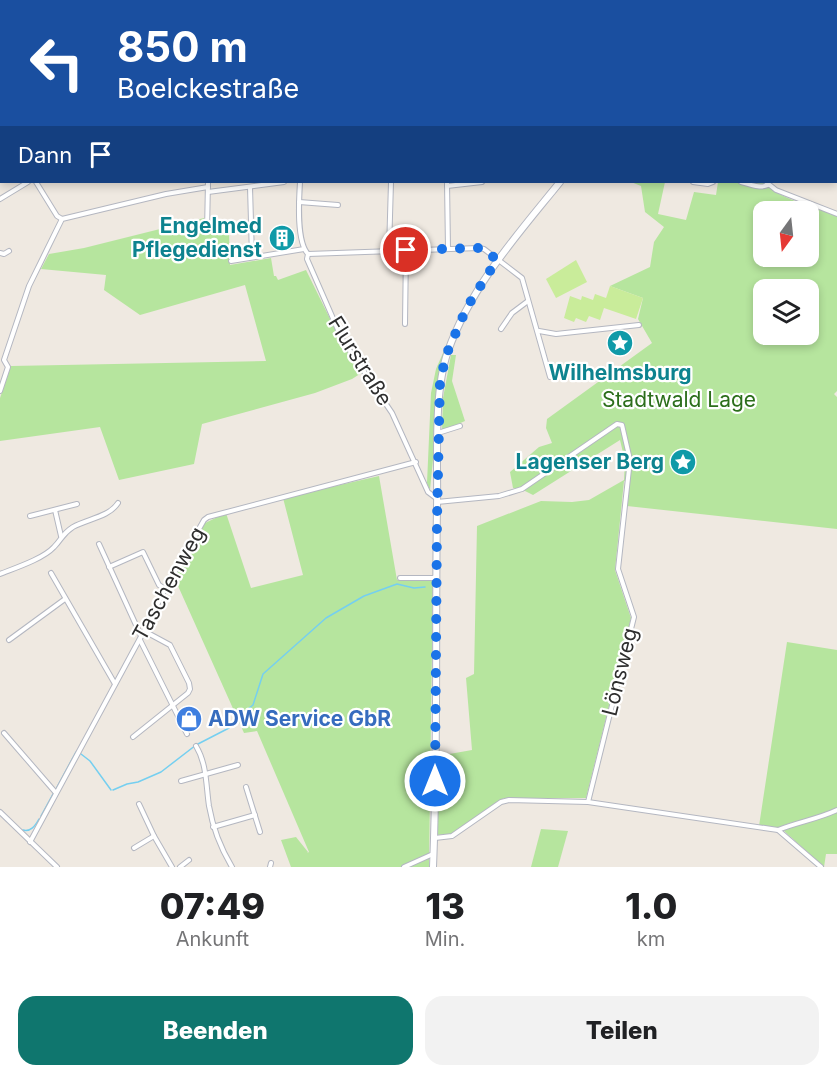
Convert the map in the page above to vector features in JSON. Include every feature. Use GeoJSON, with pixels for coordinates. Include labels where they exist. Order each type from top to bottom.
{"type":"FeatureCollection","features":[{"type":"Feature","properties":{"kind":"street"},"geometry":{"type":"LineString","coordinates":[[0,199],[26,183]]}},
{"type":"Feature","properties":{"kind":"street"},"geometry":{"type":"LineString","coordinates":[[39,183],[57,216],[64,218],[208,187],[250,187],[277,183]]}},
{"type":"Feature","properties":{"kind":"street"},"geometry":{"type":"LineString","coordinates":[[231,261],[304,249],[300,228],[300,183]]}},
{"type":"Feature","properties":{"kind":"street"},"geometry":{"type":"LineString","coordinates":[[389,251],[391,183]]}},
{"type":"Feature","properties":{"kind":"street"},"geometry":{"type":"LineString","coordinates":[[448,249],[447,184],[464,183]]}},
{"type":"Feature","properties":{"kind":"street"},"geometry":{"type":"LineString","coordinates":[[434,867],[440,380],[447,353],[467,307],[497,260],[559,183]]}},
{"type":"Feature","properties":{"kind":"street"},"geometry":{"type":"LineString","coordinates":[[744,183],[764,187],[767,183],[837,214]]}},
{"type":"Feature","properties":{"kind":"street"},"geometry":{"type":"LineString","coordinates":[[207,231],[208,187]]}},
{"type":"Feature","properties":{"kind":"street"},"geometry":{"type":"LineString","coordinates":[[250,187],[252,257]]}},
{"type":"Feature","properties":{"kind":"street"},"geometry":{"type":"LineString","coordinates":[[299,202],[338,205]]}},
{"type":"Feature","properties":{"kind":"street"},"geometry":{"type":"LineString","coordinates":[[0,391],[8,367],[2,359],[29,286],[64,218]]}},
{"type":"Feature","properties":{"kind":"street"},"geometry":{"type":"LineString","coordinates":[[308,254],[482,248],[522,278],[550,377]]}},
{"type":"Feature","properties":{"kind":"street","name":"Flurstraße"},"geometry":{"type":"LineString","coordinates":[[304,249],[342,339],[392,413],[428,492],[437,500]]}},
{"type":"Feature","properties":{"kind":"street"},"geometry":{"type":"LineString","coordinates":[[405,324],[406,250]]}},
{"type":"Feature","properties":{"kind":"street"},"geometry":{"type":"LineString","coordinates":[[0,253],[4,254],[9,251]]}},
{"type":"Feature","properties":{"kind":"street"},"geometry":{"type":"LineString","coordinates":[[501,328],[512,313],[528,301]]}},
{"type":"Feature","properties":{"kind":"street"},"geometry":{"type":"LineString","coordinates":[[538,331],[556,334],[639,325]]}},
{"type":"Feature","properties":{"kind":"street","name":"Lönsweg"},"geometry":{"type":"LineString","coordinates":[[437,500],[499,496],[522,489],[617,424],[622,425],[630,460],[618,569],[634,617],[588,802]]}},
{"type":"Feature","properties":{"kind":"street"},"geometry":{"type":"LineString","coordinates":[[438,433],[459,426]]}},
{"type":"Feature","properties":{"kind":"street","name":"Taschenweg"},"geometry":{"type":"LineString","coordinates":[[30,842],[195,532],[208,517],[416,462]]}},
{"type":"Feature","properties":{"kind":"street"},"geometry":{"type":"LineString","coordinates":[[0,574],[28,563],[54,548],[61,536],[81,523],[111,511],[118,503]]}},
{"type":"Feature","properties":{"kind":"street"},"geometry":{"type":"LineString","coordinates":[[30,516],[77,504]]}},
{"type":"Feature","properties":{"kind":"street"},"geometry":{"type":"LineString","coordinates":[[55,510],[61,536]]}},
{"type":"Feature","properties":{"kind":"street"},"geometry":{"type":"LineString","coordinates":[[99,544],[140,638],[187,734]]}},
{"type":"Feature","properties":{"kind":"street"},"geometry":{"type":"LineString","coordinates":[[109,567],[143,552],[159,585],[165,589]]}},
{"type":"Feature","properties":{"kind":"street"},"geometry":{"type":"LineString","coordinates":[[51,573],[115,684]]}},
{"type":"Feature","properties":{"kind":"street"},"geometry":{"type":"LineString","coordinates":[[400,578],[433,578],[436,576]]}},
{"type":"Feature","properties":{"kind":"street"},"geometry":{"type":"LineString","coordinates":[[9,640],[65,599]]}},
{"type":"Feature","properties":{"kind":"street"},"geometry":{"type":"LineString","coordinates":[[133,737],[190,689],[170,645],[144,631]]}},
{"type":"Feature","properties":{"kind":"street"},"geometry":{"type":"LineString","coordinates":[[4,733],[56,793]]}},
{"type":"Feature","properties":{"kind":"street"},"geometry":{"type":"LineString","coordinates":[[196,746],[206,773],[213,827],[218,842],[232,867]]}},
{"type":"Feature","properties":{"kind":"street"},"geometry":{"type":"LineString","coordinates":[[181,781],[238,765]]}},
{"type":"Feature","properties":{"kind":"street"},"geometry":{"type":"LineString","coordinates":[[246,787],[260,832]]}},
{"type":"Feature","properties":{"kind":"street"},"geometry":{"type":"LineString","coordinates":[[434,838],[452,836],[501,802],[509,800],[588,802],[778,830],[793,824],[819,819],[837,810]]}},
{"type":"Feature","properties":{"kind":"street"},"geometry":{"type":"LineString","coordinates":[[139,804],[172,867]]}},
{"type":"Feature","properties":{"kind":"street"},"geometry":{"type":"LineString","coordinates":[[0,812],[57,867]]}},
{"type":"Feature","properties":{"kind":"street"},"geometry":{"type":"LineString","coordinates":[[213,827],[255,815]]}},
{"type":"Feature","properties":{"kind":"street"},"geometry":{"type":"LineString","coordinates":[[778,830],[820,867]]}},
{"type":"Feature","properties":{"kind":"street"},"geometry":{"type":"LineString","coordinates":[[134,848],[154,836]]}},
{"type":"Feature","properties":{"kind":"street"},"geometry":{"type":"LineString","coordinates":[[404,867],[434,854]]}},
{"type":"Feature","properties":{"kind":"street"},"geometry":{"type":"LineString","coordinates":[[180,867],[189,860]]}},
{"type":"Feature","properties":{"kind":"green space","name":"Stadtwald Lage"},"geometry":{"type":"Polygon","coordinates":[[[634,183],[665,183],[658,214],[686,220],[694,192],[716,195],[718,183],[765,183],[777,193],[795,201],[753,201],[753,267],[819,267],[819,210],[837,216],[837,391],[834,394],[837,397],[837,529],[627,506],[629,482],[624,481],[615,570],[631,618],[586,798],[504,798],[452,834],[437,835],[438,756],[472,750],[466,678],[474,674],[477,526],[541,501],[589,500],[624,480],[625,461],[620,440],[533,495],[513,488],[510,472],[539,447],[552,443],[546,428],[547,419],[652,343],[638,319],[643,298],[610,286],[650,267],[654,242],[664,227],[645,212],[641,186],[634,183]]]}},
{"type":"Feature","properties":{"kind":"green space"},"geometry":{"type":"Polygon","coordinates":[[[204,218],[206,233],[229,233],[230,265],[271,258],[274,276],[278,280],[306,270],[340,339],[363,372],[352,379],[315,393],[202,424],[194,464],[119,480],[100,427],[0,441],[0,398],[11,366],[266,361],[245,285],[140,315],[104,290],[106,275],[41,269],[49,254],[84,248],[204,218]]]}},
{"type":"Feature","properties":{"kind":"green space"},"geometry":{"type":"Polygon","coordinates":[[[576,260],[587,282],[556,298],[546,279],[576,260]]]}},
{"type":"Feature","properties":{"kind":"green space"},"geometry":{"type":"Polygon","coordinates":[[[610,286],[643,298],[636,319],[604,308],[600,320],[589,316],[586,322],[576,318],[574,322],[564,318],[570,296],[581,300],[582,296],[593,300],[595,294],[606,298],[610,286]]]}},
{"type":"Feature","properties":{"kind":"green space"},"geometry":{"type":"Polygon","coordinates":[[[450,337],[443,359],[430,490],[427,483],[431,393],[436,369],[450,337]]]}},
{"type":"Feature","properties":{"kind":"green space"},"geometry":{"type":"Polygon","coordinates":[[[451,355],[456,355],[452,381],[465,421],[442,431],[443,398],[451,355]]]}},
{"type":"Feature","properties":{"kind":"green space"},"geometry":{"type":"Polygon","coordinates":[[[379,476],[397,580],[433,579],[429,867],[291,867],[281,840],[296,837],[307,853],[309,852],[257,731],[244,733],[174,577],[203,524],[226,513],[251,588],[303,575],[283,498],[379,476]]]}},
{"type":"Feature","properties":{"kind":"green space"},"geometry":{"type":"Polygon","coordinates":[[[787,642],[837,650],[837,808],[820,816],[778,828],[759,826],[787,642]]]}},
{"type":"Feature","properties":{"kind":"green space"},"geometry":{"type":"Polygon","coordinates":[[[837,812],[837,854],[826,854],[824,867],[783,830],[837,812]]]}},
{"type":"Feature","properties":{"kind":"green space"},"geometry":{"type":"Polygon","coordinates":[[[541,829],[568,831],[558,867],[531,867],[541,829]]]}},
{"type":"Feature","properties":{"kind":"waterway"},"geometry":{"type":"LineString","coordinates":[[113,790],[161,772],[196,745],[229,728],[253,705],[263,674],[326,618],[364,596],[397,584],[414,588],[425,587]]}},
{"type":"Feature","properties":{"kind":"waterway"},"geometry":{"type":"LineString","coordinates":[[56,789],[76,752]]}},
{"type":"Feature","properties":{"kind":"waterway"},"geometry":{"type":"LineString","coordinates":[[81,754],[90,761],[111,790]]}},
{"type":"Feature","properties":{"kind":"waterway"},"geometry":{"type":"LineString","coordinates":[[41,816],[53,794]]}},
{"type":"Feature","properties":{"kind":"waterway"},"geometry":{"type":"LineString","coordinates":[[23,830],[31,829],[39,819]]}},
{"type":"Feature","properties":{"kind":"place","name":"Engelmed Pflegedienst"},"geometry":{"type":"Point","coordinates":[282,238]}},
{"type":"Feature","properties":{"kind":"place","name":"Wilhelmsburg"},"geometry":{"type":"Point","coordinates":[620,343]}},
{"type":"Feature","properties":{"kind":"place","name":"Lagenser Berg"},"geometry":{"type":"Point","coordinates":[683,462]}},
{"type":"Feature","properties":{"kind":"place","name":"ADW Service GbR"},"geometry":{"type":"Point","coordinates":[189,719]}},
{"type":"Feature","properties":{"kind":"route"},"geometry":{"type":"LineString","coordinates":[[406,250],[482,248],[497,260],[467,307],[447,353],[440,380],[435,781]]}}]}
